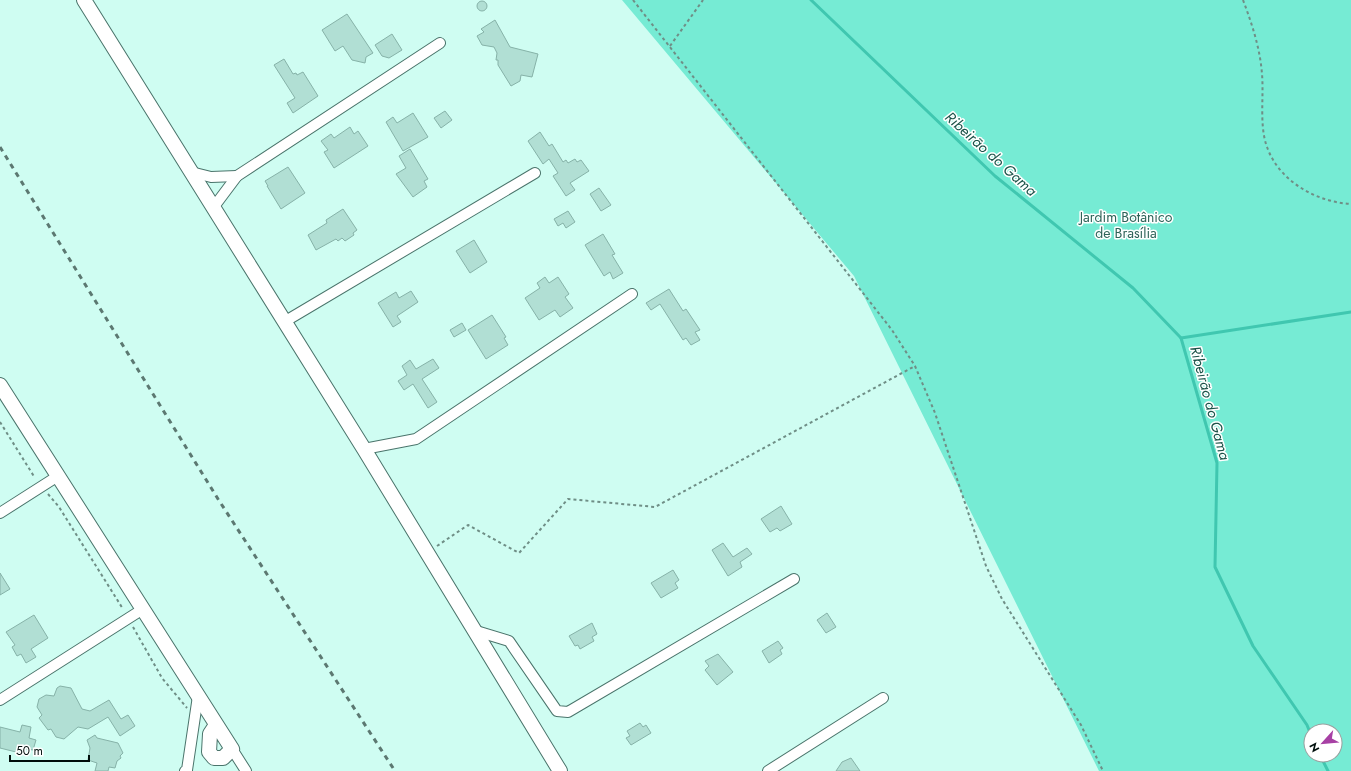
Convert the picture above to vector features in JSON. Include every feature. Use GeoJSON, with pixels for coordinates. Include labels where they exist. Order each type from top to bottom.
{"type":"FeatureCollection","features":[{"type":"Feature","properties":{"kind":"street"},"geometry":{"type":"LineString","coordinates":[[84,0],[364,449],[472,630],[560,771]]}},
{"type":"Feature","properties":{"kind":"street"},"geometry":{"type":"LineString","coordinates":[[213,208],[237,176],[440,43]]}},
{"type":"Feature","properties":{"kind":"street"},"geometry":{"type":"LineString","coordinates":[[191,172],[211,177],[237,176]]}},
{"type":"Feature","properties":{"kind":"street"},"geometry":{"type":"LineString","coordinates":[[284,322],[535,173]]}},
{"type":"Feature","properties":{"kind":"street"},"geometry":{"type":"LineString","coordinates":[[364,449],[416,439],[632,294]]}},
{"type":"Feature","properties":{"kind":"street"},"geometry":{"type":"LineString","coordinates":[[0,385],[246,771]]}},
{"type":"Feature","properties":{"kind":"street"},"geometry":{"type":"LineString","coordinates":[[0,513],[58,476]]}},
{"type":"Feature","properties":{"kind":"street"},"geometry":{"type":"LineString","coordinates":[[472,630],[509,641],[557,711],[568,712],[794,579]]}},
{"type":"Feature","properties":{"kind":"street"},"geometry":{"type":"LineString","coordinates":[[0,700],[143,609]]}},
{"type":"Feature","properties":{"kind":"street"},"geometry":{"type":"LineString","coordinates":[[185,771],[187,770],[198,696]]}},
{"type":"Feature","properties":{"kind":"street"},"geometry":{"type":"LineString","coordinates":[[768,771],[883,698]]}},
{"type":"Feature","properties":{"kind":"street"},"geometry":{"type":"LineString","coordinates":[[216,725],[210,734],[209,752],[214,758],[223,758],[232,749]]}},
{"type":"Feature","properties":{"kind":"path"},"geometry":{"type":"LineString","coordinates":[[634,0],[892,330],[915,366],[935,413],[986,566],[1002,599],[1081,725],[1103,771]]}},
{"type":"Feature","properties":{"kind":"path"},"geometry":{"type":"LineString","coordinates":[[670,46],[704,0]]}},
{"type":"Feature","properties":{"kind":"path"},"geometry":{"type":"LineString","coordinates":[[1243,0],[1255,35],[1262,73],[1263,123],[1267,147],[1280,170],[1294,184],[1314,195],[1351,204]]}},
{"type":"Feature","properties":{"kind":"path"},"geometry":{"type":"LineString","coordinates":[[427,553],[468,525],[518,553],[568,498],[655,507],[915,366]]}},
{"type":"Feature","properties":{"kind":"path"},"geometry":{"type":"LineString","coordinates":[[0,422],[40,487],[59,507],[128,618],[162,678],[195,719]]}},
{"type":"Feature","properties":{"kind":"green space","name":"Jardim Botânico de Brasília"},"geometry":{"type":"Polygon","coordinates":[[[622,0],[1351,0],[1351,771],[1099,771],[854,276],[622,0]]]}},
{"type":"Feature","properties":{"kind":"building"},"geometry":{"type":"Polygon","coordinates":[[[480,1],[484,1],[486,2],[486,10],[480,11],[477,8],[477,4],[480,1]]]}},
{"type":"Feature","properties":{"kind":"building"},"geometry":{"type":"Polygon","coordinates":[[[347,14],[373,53],[366,57],[365,63],[352,60],[343,46],[335,51],[322,30],[347,14]]]}},
{"type":"Feature","properties":{"kind":"building"},"geometry":{"type":"Polygon","coordinates":[[[495,20],[510,47],[538,54],[532,77],[521,75],[520,81],[511,86],[498,65],[498,60],[496,60],[497,53],[494,47],[482,45],[477,36],[484,32],[481,29],[495,20]]]}},
{"type":"Feature","properties":{"kind":"building"},"geometry":{"type":"Polygon","coordinates":[[[392,34],[402,50],[389,58],[382,56],[375,45],[392,34]]]}},
{"type":"Feature","properties":{"kind":"building"},"geometry":{"type":"Polygon","coordinates":[[[284,59],[293,74],[296,73],[297,75],[303,72],[318,96],[293,113],[287,103],[295,98],[274,65],[284,59]]]}},
{"type":"Feature","properties":{"kind":"building"},"geometry":{"type":"Polygon","coordinates":[[[445,111],[452,120],[441,128],[434,118],[445,111]]]}},
{"type":"Feature","properties":{"kind":"building"},"geometry":{"type":"Polygon","coordinates":[[[413,113],[428,137],[403,151],[386,122],[393,117],[397,123],[413,113]]]}},
{"type":"Feature","properties":{"kind":"building"},"geometry":{"type":"Polygon","coordinates":[[[350,127],[354,134],[358,131],[368,146],[334,168],[324,152],[328,150],[321,141],[331,134],[334,138],[350,127]]]}},
{"type":"Feature","properties":{"kind":"building"},"geometry":{"type":"Polygon","coordinates":[[[540,132],[549,146],[552,144],[563,162],[566,160],[568,163],[575,159],[577,162],[581,160],[589,171],[570,183],[575,190],[566,196],[553,176],[558,173],[549,159],[543,164],[528,141],[540,132]]]}},
{"type":"Feature","properties":{"kind":"building"},"geometry":{"type":"Polygon","coordinates":[[[410,149],[428,179],[424,181],[427,187],[413,197],[396,174],[406,168],[399,156],[410,149]]]}},
{"type":"Feature","properties":{"kind":"building"},"geometry":{"type":"Polygon","coordinates":[[[288,167],[305,193],[281,209],[265,181],[288,167]]]}},
{"type":"Feature","properties":{"kind":"building"},"geometry":{"type":"Polygon","coordinates":[[[599,188],[611,205],[601,211],[590,194],[599,188]]]}},
{"type":"Feature","properties":{"kind":"building"},"geometry":{"type":"Polygon","coordinates":[[[343,209],[357,230],[353,233],[354,235],[345,241],[342,238],[338,241],[336,239],[316,250],[308,235],[327,223],[326,220],[343,209]]]}},
{"type":"Feature","properties":{"kind":"building"},"geometry":{"type":"Polygon","coordinates":[[[568,211],[575,222],[566,228],[563,223],[558,226],[554,219],[568,211]]]}},
{"type":"Feature","properties":{"kind":"building"},"geometry":{"type":"Polygon","coordinates":[[[603,234],[615,254],[612,255],[623,273],[613,279],[610,272],[604,276],[585,245],[603,234]]]}},
{"type":"Feature","properties":{"kind":"building"},"geometry":{"type":"Polygon","coordinates":[[[474,240],[487,262],[470,273],[456,251],[474,240]]]}},
{"type":"Feature","properties":{"kind":"building"},"geometry":{"type":"Polygon","coordinates":[[[545,277],[549,283],[558,277],[569,294],[565,297],[573,308],[560,317],[555,310],[539,320],[525,298],[540,288],[537,283],[545,277]]]}},
{"type":"Feature","properties":{"kind":"building"},"geometry":{"type":"Polygon","coordinates":[[[669,289],[683,311],[686,309],[700,330],[695,332],[700,340],[691,345],[686,338],[683,340],[660,304],[651,310],[646,303],[669,289]]]}},
{"type":"Feature","properties":{"kind":"building"},"geometry":{"type":"Polygon","coordinates":[[[411,291],[418,302],[397,316],[401,322],[393,327],[378,303],[396,292],[399,298],[411,291]]]}},
{"type":"Feature","properties":{"kind":"building"},"geometry":{"type":"Polygon","coordinates":[[[492,315],[506,337],[504,338],[508,345],[486,359],[468,330],[492,315]]]}},
{"type":"Feature","properties":{"kind":"building"},"geometry":{"type":"Polygon","coordinates":[[[462,323],[466,330],[454,337],[450,330],[462,323]]]}},
{"type":"Feature","properties":{"kind":"building"},"geometry":{"type":"Polygon","coordinates":[[[433,359],[439,368],[422,379],[437,402],[428,408],[413,384],[404,390],[398,381],[407,375],[402,366],[410,360],[416,369],[433,359]]]}},
{"type":"Feature","properties":{"kind":"building"},"geometry":{"type":"Polygon","coordinates":[[[781,506],[792,524],[780,531],[777,528],[770,532],[761,519],[781,506]]]}},
{"type":"Feature","properties":{"kind":"building"},"geometry":{"type":"Polygon","coordinates":[[[723,543],[733,557],[747,548],[752,554],[740,562],[742,567],[728,576],[712,550],[723,543]]]}},
{"type":"Feature","properties":{"kind":"building"},"geometry":{"type":"Polygon","coordinates":[[[673,570],[679,580],[675,583],[678,588],[661,598],[651,583],[673,570]]]}},
{"type":"Feature","properties":{"kind":"building"},"geometry":{"type":"Polygon","coordinates":[[[0,573],[10,589],[0,595],[0,573]]]}},
{"type":"Feature","properties":{"kind":"building"},"geometry":{"type":"Polygon","coordinates":[[[827,613],[836,627],[826,633],[817,620],[827,613]]]}},
{"type":"Feature","properties":{"kind":"building"},"geometry":{"type":"Polygon","coordinates":[[[34,615],[48,638],[31,649],[36,657],[26,663],[21,654],[17,656],[12,647],[15,645],[6,632],[34,615]]]}},
{"type":"Feature","properties":{"kind":"building"},"geometry":{"type":"Polygon","coordinates":[[[592,623],[597,634],[592,637],[594,641],[580,649],[578,645],[575,646],[569,636],[592,623]]]}},
{"type":"Feature","properties":{"kind":"building"},"geometry":{"type":"Polygon","coordinates":[[[778,641],[783,648],[780,650],[782,654],[769,663],[762,651],[778,641]]]}},
{"type":"Feature","properties":{"kind":"building"},"geometry":{"type":"Polygon","coordinates":[[[718,654],[733,672],[717,685],[705,670],[709,666],[705,661],[718,654]]]}},
{"type":"Feature","properties":{"kind":"building"},"geometry":{"type":"Polygon","coordinates":[[[60,686],[71,688],[82,709],[90,711],[109,700],[121,719],[128,715],[135,726],[120,736],[108,717],[88,729],[78,727],[64,739],[56,737],[51,729],[48,730],[39,718],[42,715],[37,707],[39,699],[46,695],[54,696],[57,688],[60,686]]]}},
{"type":"Feature","properties":{"kind":"building"},"geometry":{"type":"Polygon","coordinates":[[[640,723],[643,727],[646,725],[651,733],[631,745],[626,738],[630,736],[627,731],[640,723]]]}},
{"type":"Feature","properties":{"kind":"building"},"geometry":{"type":"Polygon","coordinates":[[[22,725],[31,727],[29,738],[36,740],[33,750],[21,748],[20,753],[0,748],[0,727],[20,732],[22,725]]]}},
{"type":"Feature","properties":{"kind":"building"},"geometry":{"type":"Polygon","coordinates":[[[95,735],[97,738],[118,743],[123,753],[120,756],[121,758],[117,761],[115,768],[109,767],[108,771],[95,771],[97,763],[88,760],[90,748],[87,740],[95,735]]]}},
{"type":"Feature","properties":{"kind":"building"},"geometry":{"type":"Polygon","coordinates":[[[851,758],[860,771],[836,771],[842,762],[851,758]]]}},
{"type":"Feature","properties":{"kind":"waterway","name":"Ribeirão do Gama"},"geometry":{"type":"LineString","coordinates":[[811,0],[995,176],[1133,288],[1181,338],[1217,463],[1215,567],[1253,646],[1306,723]]}},
{"type":"Feature","properties":{"kind":"waterway"},"geometry":{"type":"LineString","coordinates":[[1181,338],[1351,312]]}},
{"type":"Feature","properties":{"kind":"waterway","name":"Ribeirão do Gama"},"geometry":{"type":"LineString","coordinates":[[1324,763],[1328,771]]}},
{"type":"Feature","properties":{"kind":"railway"},"geometry":{"type":"LineString","coordinates":[[0,147],[218,499],[395,771]]}}]}
